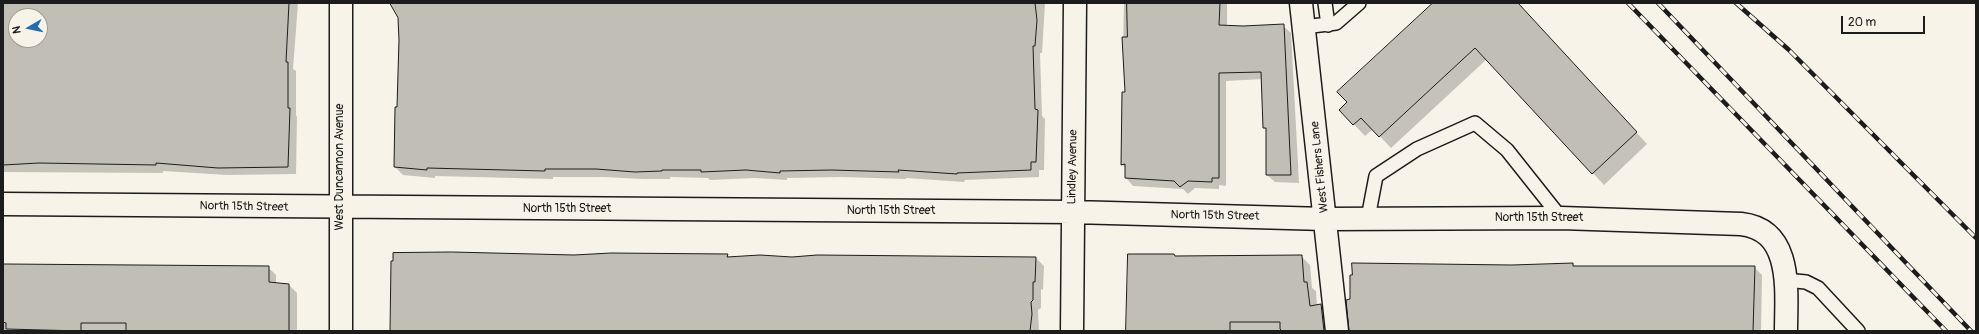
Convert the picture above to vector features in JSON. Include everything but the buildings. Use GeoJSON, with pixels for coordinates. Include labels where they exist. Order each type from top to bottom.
{"type":"FeatureCollection","features":[{"type":"Feature","properties":{"kind":"street","name":"West Duncannon Avenue"},"geometry":{"type":"LineString","coordinates":[[341,3],[341,331]]}},
{"type":"Feature","properties":{"kind":"street","name":"Lindley Avenue"},"geometry":{"type":"LineString","coordinates":[[1072,331],[1075,3]]}},
{"type":"Feature","properties":{"kind":"street","name":"West Fishers Lane"},"geometry":{"type":"LineString","coordinates":[[1301,3],[1337,331]]}},
{"type":"Feature","properties":{"kind":"street","name":"North 15th Street"},"geometry":{"type":"LineString","coordinates":[[3,204],[340,208],[1073,212],[1325,218],[1561,218],[1741,224],[1754,225],[1766,233],[1774,242],[1780,253],[1785,280]]}},
{"type":"Feature","properties":{"kind":"street"},"geometry":{"type":"LineString","coordinates":[[1785,280],[1786,331]]}},
{"type":"Feature","properties":{"kind":"lane"},"geometry":{"type":"LineString","coordinates":[[1325,3],[1328,25]]}},
{"type":"Feature","properties":{"kind":"lane"},"geometry":{"type":"LineString","coordinates":[[1304,27],[1336,24],[1359,3]]}},
{"type":"Feature","properties":{"kind":"lane"},"geometry":{"type":"LineString","coordinates":[[1368,218],[1376,176],[1417,149],[1475,123],[1507,150],[1561,218]]}},
{"type":"Feature","properties":{"kind":"lane"},"geometry":{"type":"LineString","coordinates":[[1785,280],[1806,282],[1818,288],[1858,331]]}},
{"type":"Feature","properties":{"kind":"railway"},"geometry":{"type":"LineString","coordinates":[[1628,3],[1946,331]]}},
{"type":"Feature","properties":{"kind":"railway"},"geometry":{"type":"LineString","coordinates":[[1658,3],[1971,331]]}},
{"type":"Feature","properties":{"kind":"railway"},"geometry":{"type":"LineString","coordinates":[[1736,3],[1789,50],[1976,238]]}}]}
